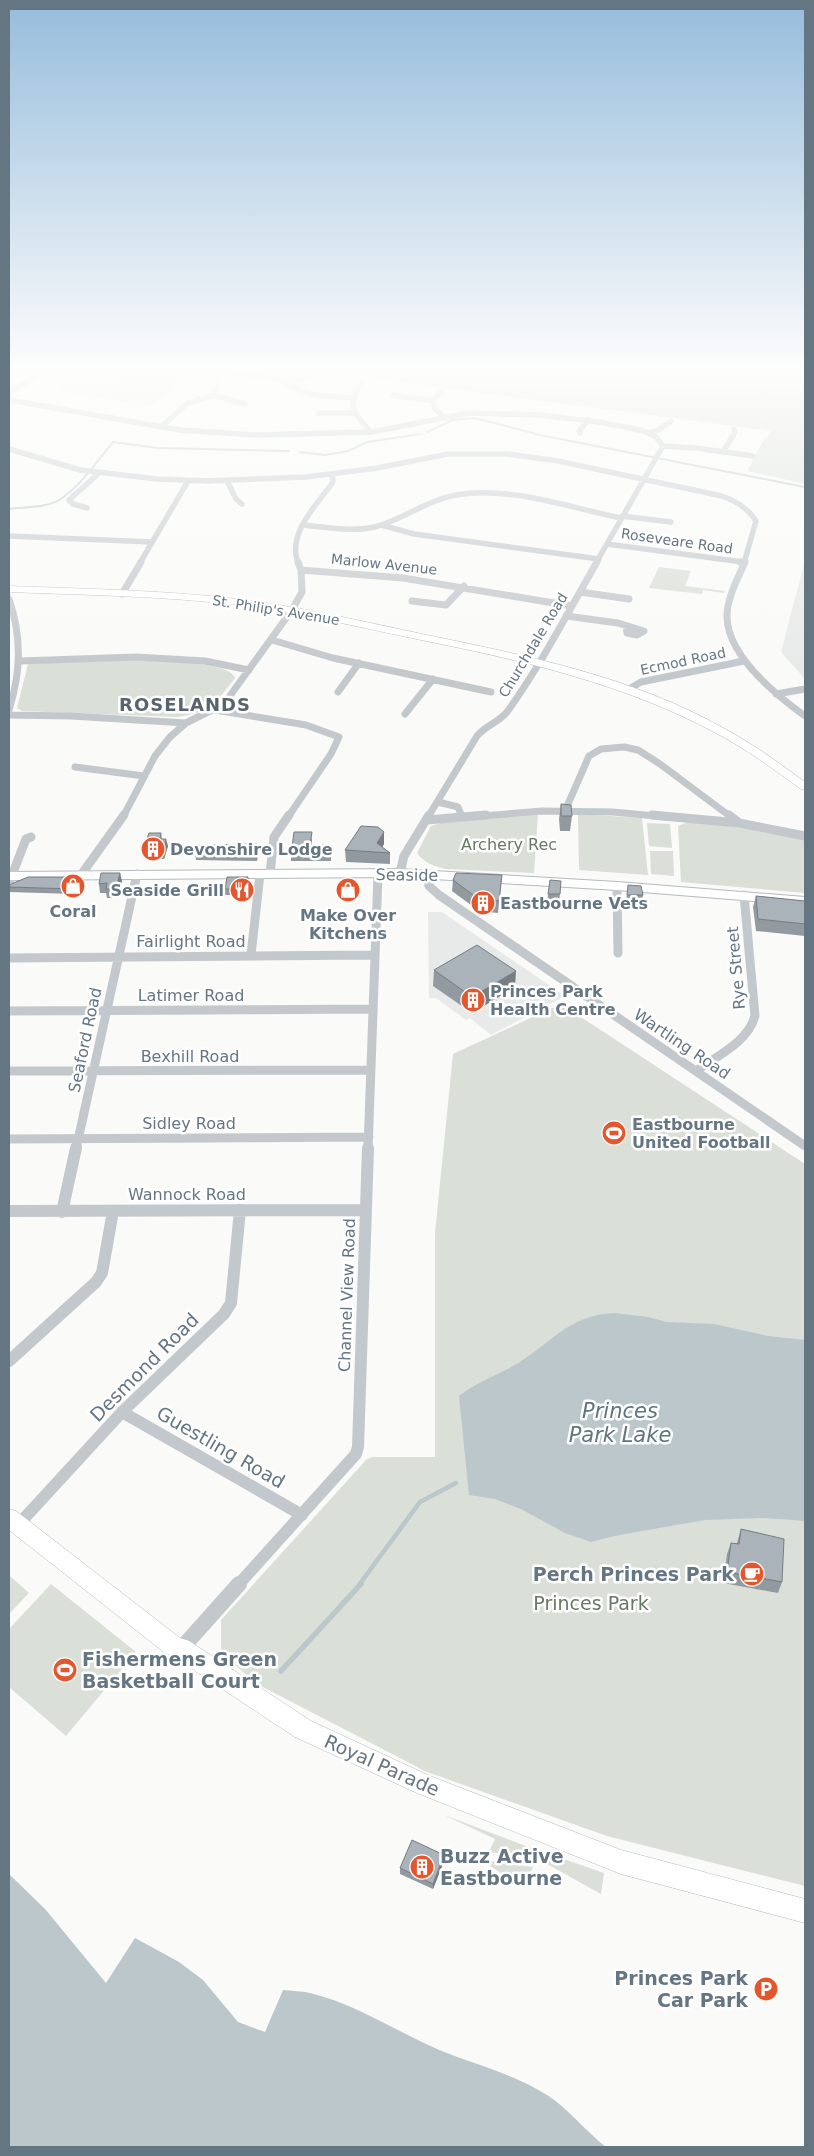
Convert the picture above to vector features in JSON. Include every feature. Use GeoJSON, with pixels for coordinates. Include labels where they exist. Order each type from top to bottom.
{"type":"FeatureCollection","features":[{"type":"Feature","properties":{"kind":"main road","name":"Seaside"},"geometry":{"type":"LineString","coordinates":[[10,878],[138,874],[400,873],[617,886],[805,901]]}},
{"type":"Feature","properties":{"kind":"street"},"geometry":{"type":"LineString","coordinates":[[79,470],[188,481],[227,481],[332,474],[357,470]]}},
{"type":"Feature","properties":{"kind":"street"},"geometry":{"type":"LineString","coordinates":[[597,470],[716,494],[733,500],[748,510],[756,521],[727,611],[730,632],[744,661],[776,694],[805,716]]}},
{"type":"Feature","properties":{"kind":"street","name":"Churchdale Road"},"geometry":{"type":"LineString","coordinates":[[400,873],[404,856],[477,736],[483,729],[505,714],[540,662],[650,470]]}},
{"type":"Feature","properties":{"kind":"street"},"geometry":{"type":"LineString","coordinates":[[87,508],[73,504],[69,500],[96,472]]}},
{"type":"Feature","properties":{"kind":"street"},"geometry":{"type":"LineString","coordinates":[[81,875],[121,821],[155,756],[170,737],[186,723],[224,704],[292,610],[302,592],[301,570],[295,555],[296,543],[302,525],[331,485],[334,477],[332,474]]}},
{"type":"Feature","properties":{"kind":"street"},"geometry":{"type":"LineString","coordinates":[[122,594],[188,481]]}},
{"type":"Feature","properties":{"kind":"street"},"geometry":{"type":"LineString","coordinates":[[227,481],[236,499],[242,504]]}},
{"type":"Feature","properties":{"kind":"street"},"geometry":{"type":"LineString","coordinates":[[302,525],[356,528],[381,525],[437,500],[456,495],[478,493],[512,495],[622,517],[671,522]]}},
{"type":"Feature","properties":{"kind":"street"},"geometry":{"type":"LineString","coordinates":[[381,525],[414,534],[598,559]]}},
{"type":"Feature","properties":{"kind":"street"},"geometry":{"type":"LineString","coordinates":[[9,536],[152,542]]}},
{"type":"Feature","properties":{"kind":"street","name":"Roseveare Road"},"geometry":{"type":"LineString","coordinates":[[607,544],[744,562]]}},
{"type":"Feature","properties":{"kind":"street","name":"Marlow Avenue"},"geometry":{"type":"LineString","coordinates":[[301,570],[363,573],[464,586],[572,606]]}},
{"type":"Feature","properties":{"kind":"street"},"geometry":{"type":"LineString","coordinates":[[412,601],[446,605],[464,586]]}},
{"type":"Feature","properties":{"kind":"street","name":"St. Philip's Avenue"},"geometry":{"type":"LineString","coordinates":[[9,589],[210,599],[292,610],[540,662],[629,689],[673,706],[744,744],[805,787]]}},
{"type":"Feature","properties":{"kind":"street"},"geometry":{"type":"LineString","coordinates":[[580,592],[628,599]]}},
{"type":"Feature","properties":{"kind":"street"},"geometry":{"type":"LineString","coordinates":[[9,599],[19,637],[20,661],[18,678],[9,710]]}},
{"type":"Feature","properties":{"kind":"street"},"geometry":{"type":"LineString","coordinates":[[566,616],[626,626]]}},
{"type":"Feature","properties":{"kind":"street"},"geometry":{"type":"LineString","coordinates":[[272,640],[359,663],[491,692]]}},
{"type":"Feature","properties":{"kind":"street"},"geometry":{"type":"LineString","coordinates":[[20,661],[136,657],[205,661],[249,670]]}},
{"type":"Feature","properties":{"kind":"street","name":"Ecmod Road"},"geometry":{"type":"LineString","coordinates":[[629,689],[641,682],[744,661]]}},
{"type":"Feature","properties":{"kind":"street"},"geometry":{"type":"LineString","coordinates":[[338,692],[359,663]]}},
{"type":"Feature","properties":{"kind":"street"},"geometry":{"type":"LineString","coordinates":[[405,714],[433,679]]}},
{"type":"Feature","properties":{"kind":"street"},"geometry":{"type":"LineString","coordinates":[[776,694],[805,689]]}},
{"type":"Feature","properties":{"kind":"street"},"geometry":{"type":"LineString","coordinates":[[215,710],[306,725],[339,736],[331,754],[274,837],[265,874],[252,955]]}},
{"type":"Feature","properties":{"kind":"street"},"geometry":{"type":"LineString","coordinates":[[9,714],[80,716],[186,723]]}},
{"type":"Feature","properties":{"kind":"street"},"geometry":{"type":"LineString","coordinates":[[565,811],[589,756],[602,750],[624,747],[638,750],[660,764],[738,822]]}},
{"type":"Feature","properties":{"kind":"street"},"geometry":{"type":"LineString","coordinates":[[75,767],[144,776]]}},
{"type":"Feature","properties":{"kind":"street"},"geometry":{"type":"LineString","coordinates":[[438,802],[458,807],[462,817]]}},
{"type":"Feature","properties":{"kind":"street"},"geometry":{"type":"LineString","coordinates":[[427,820],[565,811],[649,814],[738,822],[805,836]]}},
{"type":"Feature","properties":{"kind":"street"},"geometry":{"type":"LineString","coordinates":[[10,878],[26,839],[31,837]]}},
{"type":"Feature","properties":{"kind":"street","name":"Seaford Road"},"geometry":{"type":"LineString","coordinates":[[62,1212],[118,956],[138,874]]}},
{"type":"Feature","properties":{"kind":"street","name":"Channel View Road"},"geometry":{"type":"LineString","coordinates":[[181,1649],[356,1454],[358,1447],[378,874]]}},
{"type":"Feature","properties":{"kind":"street","name":"Wartling Road"},"geometry":{"type":"LineString","coordinates":[[428,875],[429,886],[439,895],[805,1146]]}},
{"type":"Feature","properties":{"kind":"street"},"geometry":{"type":"LineString","coordinates":[[617,886],[618,953]]}},
{"type":"Feature","properties":{"kind":"street","name":"Rye Street"},"geometry":{"type":"LineString","coordinates":[[696,1071],[744,1037],[752,1028],[755,1016],[744,895]]}},
{"type":"Feature","properties":{"kind":"street","name":"Fairlight Road"},"geometry":{"type":"LineString","coordinates":[[9,958],[374,955]]}},
{"type":"Feature","properties":{"kind":"street","name":"Latimer Road"},"geometry":{"type":"LineString","coordinates":[[9,1011],[373,1009]]}},
{"type":"Feature","properties":{"kind":"street","name":"Bexhill Road"},"geometry":{"type":"LineString","coordinates":[[9,1072],[371,1070]]}},
{"type":"Feature","properties":{"kind":"street","name":"Sidley Road"},"geometry":{"type":"LineString","coordinates":[[9,1139],[369,1137]]}},
{"type":"Feature","properties":{"kind":"street","name":"Desmond Road"},"geometry":{"type":"LineString","coordinates":[[14,1522],[122,1412],[224,1314],[231,1303],[240,1210]]}},
{"type":"Feature","properties":{"kind":"street","name":"Wannock Road"},"geometry":{"type":"LineString","coordinates":[[9,1211],[366,1210]]}},
{"type":"Feature","properties":{"kind":"street"},"geometry":{"type":"LineString","coordinates":[[9,1361],[96,1282],[102,1273],[113,1211]]}},
{"type":"Feature","properties":{"kind":"street","name":"Guestling Road"},"geometry":{"type":"LineString","coordinates":[[122,1412],[302,1515]]}},
{"type":"Feature","properties":{"kind":"street","name":"Royal Parade"},"geometry":{"type":"LineString","coordinates":[[14,1522],[173,1646],[181,1649],[304,1729],[425,1786],[621,1862],[805,1911]]}},
{"type":"Feature","properties":{"kind":"shaded area"},"geometry":{"type":"Polygon","coordinates":[[[805,560],[805,679],[781,652],[805,560]]]}},
{"type":"Feature","properties":{"kind":"shaded area"},"geometry":{"type":"Polygon","coordinates":[[[428,912],[442,912],[565,996],[491,1035],[470,1018],[466,1020],[436,998],[429,998],[428,912]]]}},
{"type":"Feature","properties":{"kind":"green space"},"geometry":{"type":"Polygon","coordinates":[[[805,470],[805,484],[747,471],[805,470]]]}},
{"type":"Feature","properties":{"kind":"green space"},"geometry":{"type":"Polygon","coordinates":[[[659,567],[691,571],[685,586],[725,591],[724,593],[703,590],[702,594],[649,588],[659,567]]]}},
{"type":"Feature","properties":{"kind":"green space"},"geometry":{"type":"Polygon","coordinates":[[[80,660],[138,660],[189,663],[228,671],[235,678],[211,705],[198,712],[177,717],[22,711],[17,708],[28,664],[80,660]]]}},
{"type":"Feature","properties":{"kind":"green space","name":"Archery Rec"},"geometry":{"type":"Polygon","coordinates":[[[538,814],[534,873],[445,869],[429,864],[417,853],[431,826],[440,823],[538,814]]]}},
{"type":"Feature","properties":{"kind":"green space"},"geometry":{"type":"Polygon","coordinates":[[[578,814],[642,818],[648,875],[579,870],[578,814]]]}},
{"type":"Feature","properties":{"kind":"green space"},"geometry":{"type":"Polygon","coordinates":[[[691,821],[805,840],[805,893],[681,882],[678,826],[691,821]]]}},
{"type":"Feature","properties":{"kind":"green space"},"geometry":{"type":"Polygon","coordinates":[[[647,823],[670,824],[672,848],[649,846],[647,823]]]}},
{"type":"Feature","properties":{"kind":"green space"},"geometry":{"type":"Polygon","coordinates":[[[650,851],[673,851],[674,876],[651,874],[650,851]]]}},
{"type":"Feature","properties":{"kind":"green space","name":"Princes Park"},"geometry":{"type":"Polygon","coordinates":[[[561,1004],[805,1164],[805,1886],[607,1836],[427,1772],[257,1684],[221,1653],[221,1620],[367,1459],[373,1457],[435,1457],[435,1233],[453,1054],[561,1004]]]}},
{"type":"Feature","properties":{"kind":"green space"},"geometry":{"type":"Polygon","coordinates":[[[9,1577],[29,1593],[9,1614],[9,1577]]]}},
{"type":"Feature","properties":{"kind":"green space","name":"Fishermens Green Basketball Court"},"geometry":{"type":"Polygon","coordinates":[[[51,1584],[136,1652],[66,1736],[9,1687],[9,1629],[51,1584]]]}},
{"type":"Feature","properties":{"kind":"green space"},"geometry":{"type":"Polygon","coordinates":[[[444,1815],[604,1873],[601,1894],[538,1859],[489,1852],[495,1839],[444,1815]]]}},
{"type":"Feature","properties":{"kind":"green space"},"geometry":{"type":"Polygon","coordinates":[[[486,1859],[498,1863],[533,1867],[526,1885],[509,1878],[484,1862],[486,1859]]]}},
{"type":"Feature","properties":{"kind":"water","name":"Princes Park Lake"},"geometry":{"type":"Polygon","coordinates":[[[614,1313],[648,1317],[667,1322],[714,1324],[768,1336],[805,1340],[805,1521],[764,1518],[705,1520],[619,1535],[591,1542],[565,1533],[521,1509],[495,1499],[469,1495],[459,1396],[526,1358],[571,1326],[597,1315],[614,1313]]]}},
{"type":"Feature","properties":{"kind":"water"},"geometry":{"type":"Polygon","coordinates":[[[9,1874],[45,1909],[106,1983],[135,1938],[179,1962],[203,1980],[238,2022],[265,2032],[283,1990],[307,1992],[328,1998],[364,2013],[434,2048],[536,2088],[563,2107],[606,2147],[9,2147],[9,1874]]]}},
{"type":"Feature","properties":{"kind":"building"},"geometry":{"type":"Polygon","coordinates":[[[561,804],[571,805],[572,816],[561,816],[561,804]]]}},
{"type":"Feature","properties":{"kind":"building"},"geometry":{"type":"Polygon","coordinates":[[[361,826],[378,827],[384,832],[377,843],[390,853],[345,850],[361,826]]]}},
{"type":"Feature","properties":{"kind":"building"},"geometry":{"type":"Polygon","coordinates":[[[294,832],[312,832],[310,845],[331,845],[331,854],[291,854],[294,832]]]}},
{"type":"Feature","properties":{"kind":"building"},"geometry":{"type":"Polygon","coordinates":[[[149,833],[161,833],[160,839],[166,839],[163,851],[143,851],[149,833]]]}},
{"type":"Feature","properties":{"kind":"building"},"geometry":{"type":"Polygon","coordinates":[[[257,844],[256,853],[195,853],[195,845],[257,844]]]}},
{"type":"Feature","properties":{"kind":"building"},"geometry":{"type":"Polygon","coordinates":[[[101,873],[120,873],[116,889],[106,889],[107,883],[99,884],[101,873]]]}},
{"type":"Feature","properties":{"kind":"building"},"geometry":{"type":"Polygon","coordinates":[[[456,873],[502,875],[499,901],[480,900],[453,880],[456,873]]]}},
{"type":"Feature","properties":{"kind":"building"},"geometry":{"type":"Polygon","coordinates":[[[28,877],[77,877],[74,889],[9,887],[9,885],[28,877]]]}},
{"type":"Feature","properties":{"kind":"building"},"geometry":{"type":"Polygon","coordinates":[[[227,877],[248,877],[247,889],[225,889],[227,877]]]}},
{"type":"Feature","properties":{"kind":"building"},"geometry":{"type":"Polygon","coordinates":[[[550,880],[561,881],[560,894],[548,894],[550,880]]]}},
{"type":"Feature","properties":{"kind":"building"},"geometry":{"type":"Polygon","coordinates":[[[628,885],[641,886],[643,895],[627,895],[628,885]]]}},
{"type":"Feature","properties":{"kind":"building"},"geometry":{"type":"Polygon","coordinates":[[[756,896],[805,901],[805,924],[758,919],[756,896]]]}},
{"type":"Feature","properties":{"kind":"building"},"geometry":{"type":"Polygon","coordinates":[[[477,945],[516,971],[472,997],[434,970],[477,945]]]}},
{"type":"Feature","properties":{"kind":"building","name":"Perch Princes Park"},"geometry":{"type":"Polygon","coordinates":[[[741,1529],[784,1539],[782,1582],[727,1572],[731,1543],[739,1544],[741,1529]]]}},
{"type":"Feature","properties":{"kind":"building","name":"Buzz Active Eastbourne"},"geometry":{"type":"Polygon","coordinates":[[[412,1840],[444,1855],[433,1884],[400,1868],[412,1840]]]}},
{"type":"Feature","properties":{"kind":"waterway"},"geometry":{"type":"LineString","coordinates":[[9,509],[54,503],[82,481],[91,470]]}},
{"type":"Feature","properties":{"kind":"waterway"},"geometry":{"type":"LineString","coordinates":[[716,470],[805,487]]}},
{"type":"Feature","properties":{"kind":"waterway"},"geometry":{"type":"LineString","coordinates":[[359,1585],[420,1502],[456,1483]]}},
{"type":"Feature","properties":{"kind":"waterway"},"geometry":{"type":"LineString","coordinates":[[281,1671],[361,1584]]}},
{"type":"Feature","properties":{"kind":"place","name":"Devonshire Lodge"},"geometry":{"type":"Point","coordinates":[153,849]}},
{"type":"Feature","properties":{"kind":"place","name":"Coral"},"geometry":{"type":"Point","coordinates":[73,886]}},
{"type":"Feature","properties":{"kind":"place","name":"Seaside Grill"},"geometry":{"type":"Point","coordinates":[242,890]}},
{"type":"Feature","properties":{"kind":"place","name":"Make Over Kitchens"},"geometry":{"type":"Point","coordinates":[348,890]}},
{"type":"Feature","properties":{"kind":"place","name":"Eastbourne Vets"},"geometry":{"type":"Point","coordinates":[483,903]}},
{"type":"Feature","properties":{"kind":"place","name":"Princes Park Health Centre"},"geometry":{"type":"Point","coordinates":[473,1000]}},
{"type":"Feature","properties":{"kind":"place","name":"Eastbourne United Football"},"geometry":{"type":"Point","coordinates":[614,1133]}},
{"type":"Feature","properties":{"kind":"place","name":"Perch Princes Park"},"geometry":{"type":"Point","coordinates":[752,1574]}},
{"type":"Feature","properties":{"kind":"place","name":"Fishermens Green Basketball Court"},"geometry":{"type":"Point","coordinates":[65,1670]}},
{"type":"Feature","properties":{"kind":"place","name":"Buzz Active Eastbourne"},"geometry":{"type":"Point","coordinates":[422,1867]}},
{"type":"Feature","properties":{"kind":"place","name":"Princes Park Car Park"},"geometry":{"type":"Point","coordinates":[766,1989]}},
{"type":"Feature","properties":{"kind":"district","name":"ROSELANDS"},"geometry":{"type":"Point","coordinates":[185,704]}}]}
